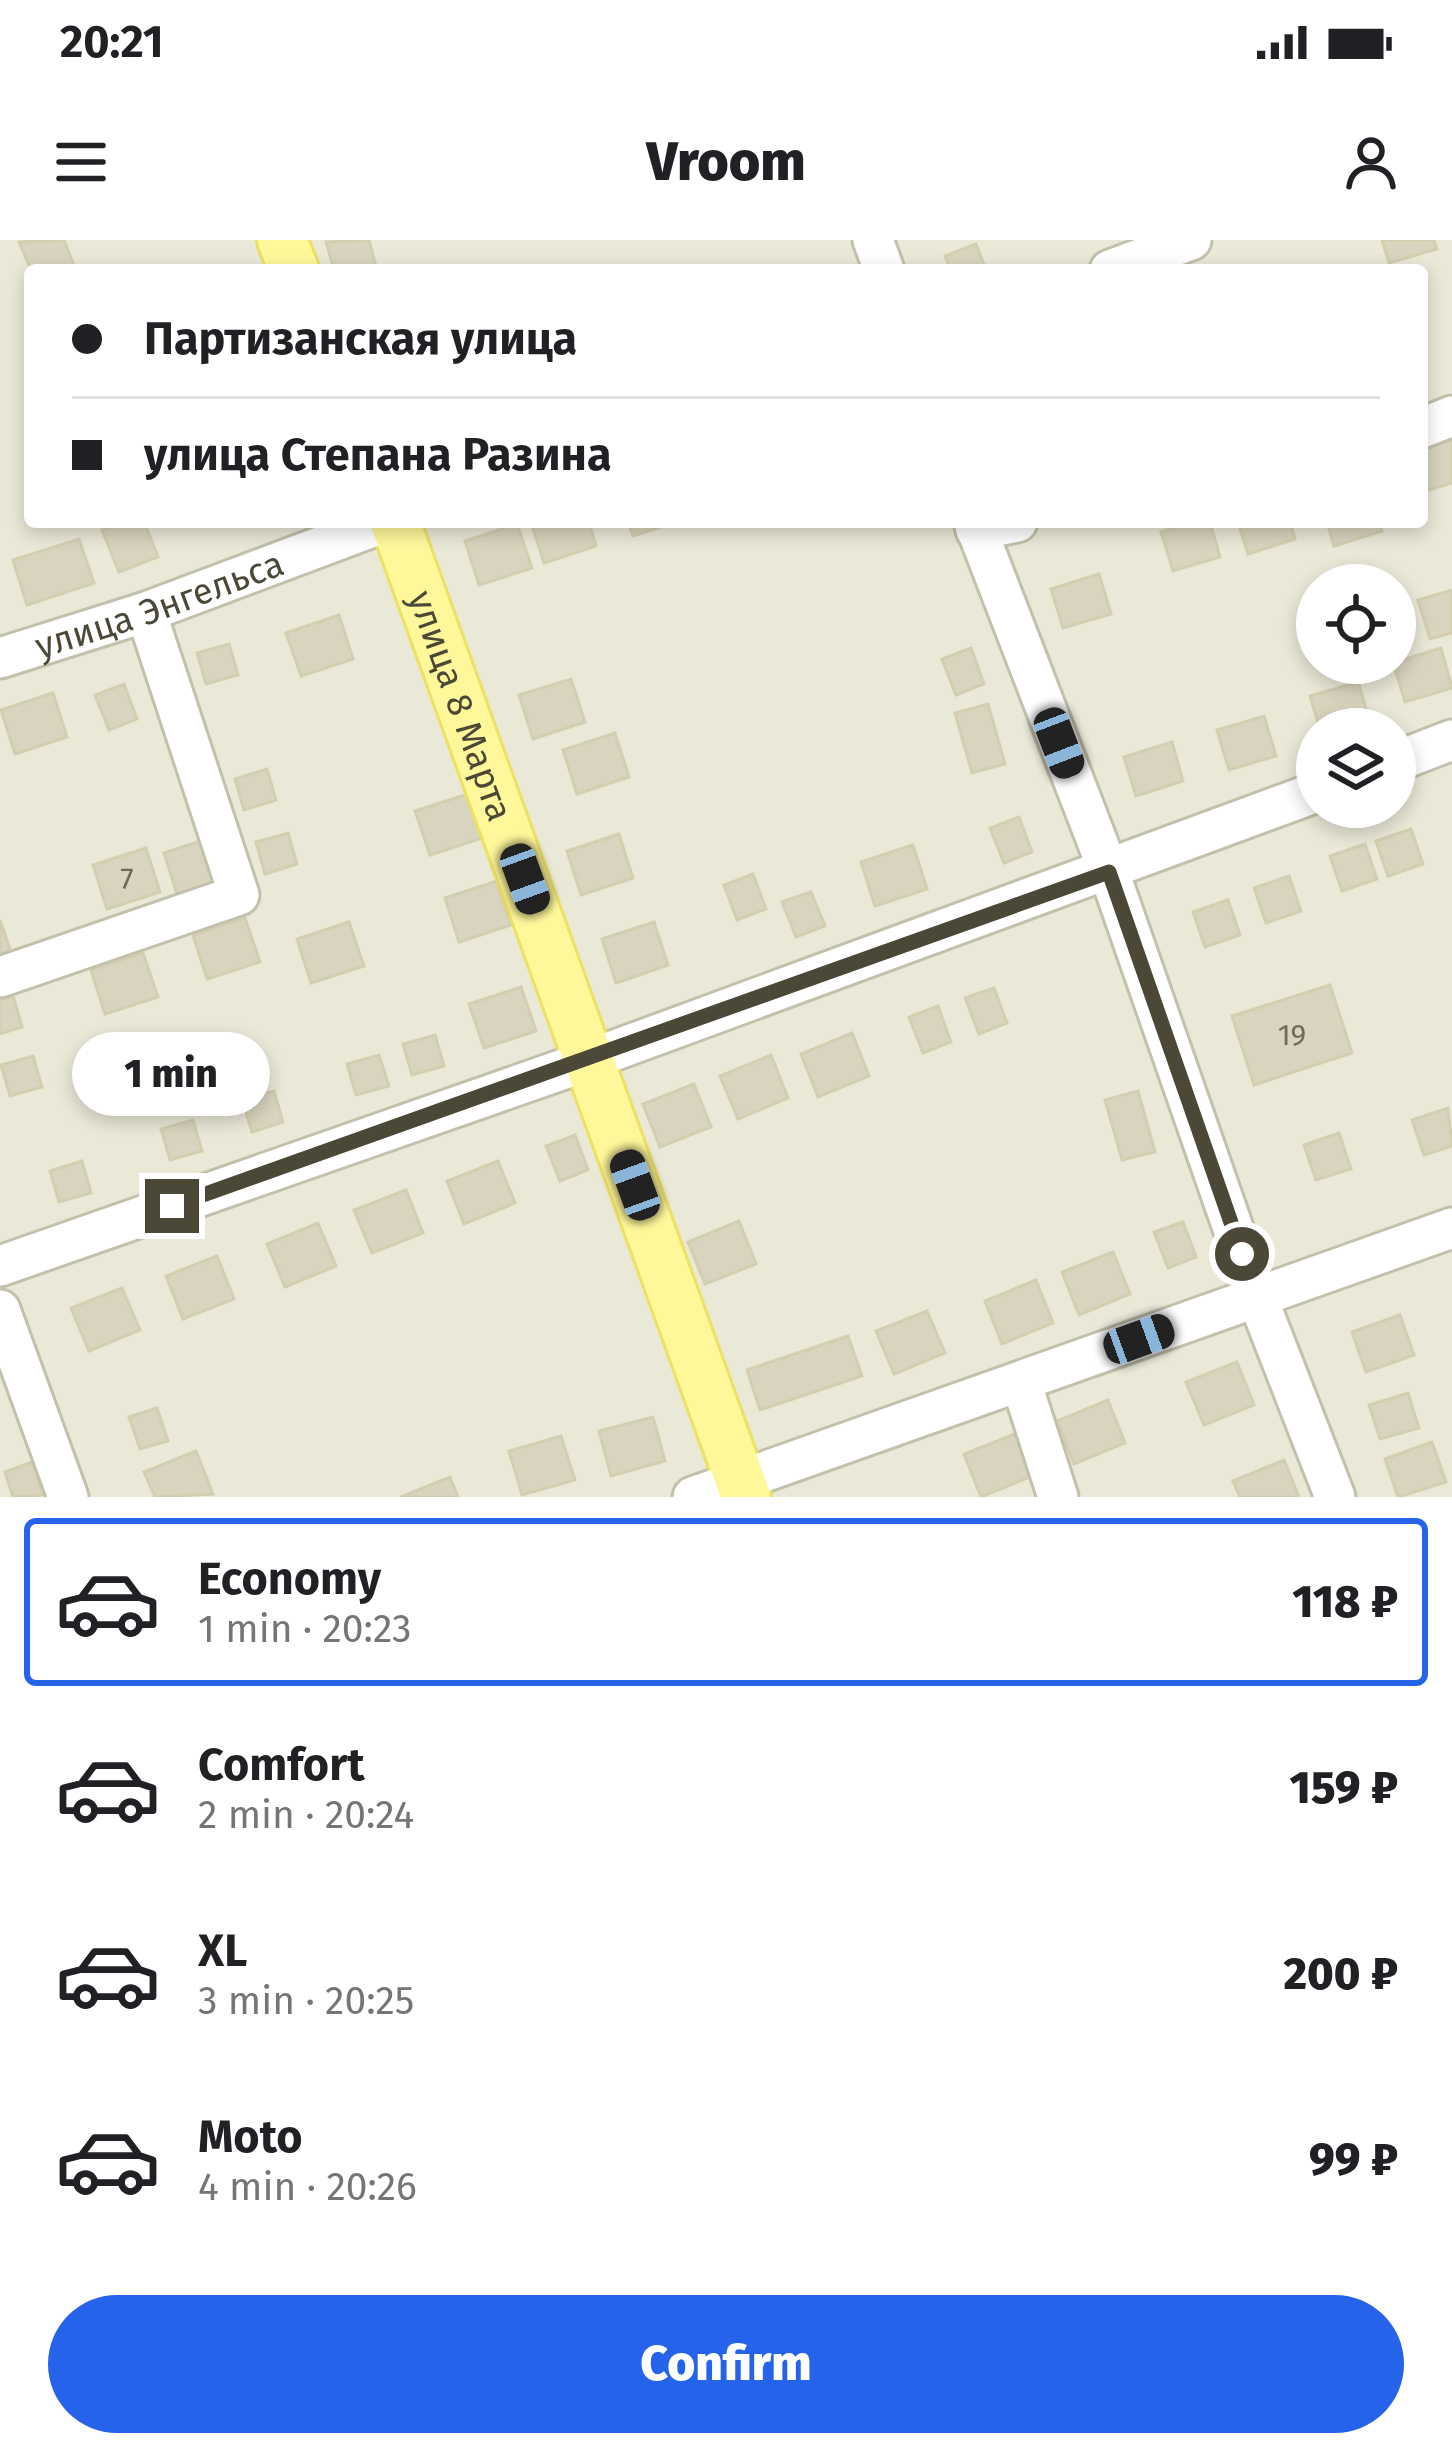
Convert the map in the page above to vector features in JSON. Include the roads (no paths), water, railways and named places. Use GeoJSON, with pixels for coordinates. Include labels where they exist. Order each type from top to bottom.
{"type":"FeatureCollection","features":[{"type":"Feature","properties":{"kind":"main road","name":"улица 8 Марта"},"geometry":{"type":"LineString","coordinates":[[393,528],[590,1058],[743,1489]]}},
{"type":"Feature","properties":{"kind":"street"},"geometry":{"type":"LineString","coordinates":[[1126,264],[1190,240]]}},
{"type":"Feature","properties":{"kind":"street","name":"улица Энгельса"},"geometry":{"type":"LineString","coordinates":[[0,658],[146,612],[375,528]]}},
{"type":"Feature","properties":{"kind":"street"},"geometry":{"type":"LineString","coordinates":[[976,528],[1109,872],[1257,1297],[1335,1497]]}},
{"type":"Feature","properties":{"kind":"street"},"geometry":{"type":"LineString","coordinates":[[0,977],[238,895],[146,612]]}},
{"type":"Feature","properties":{"kind":"street"},"geometry":{"type":"LineString","coordinates":[[1416,754],[1452,740]]}},
{"type":"Feature","properties":{"kind":"street"},"geometry":{"type":"LineString","coordinates":[[0,1266],[1109,872],[1296,800]]}},
{"type":"Feature","properties":{"kind":"street"},"geometry":{"type":"LineString","coordinates":[[693,1497],[743,1489],[1021,1382],[1452,1228]]}},
{"type":"Feature","properties":{"kind":"street"},"geometry":{"type":"LineString","coordinates":[[0,1310],[68,1497]]}},
{"type":"Feature","properties":{"kind":"street"},"geometry":{"type":"LineString","coordinates":[[1021,1382],[1058,1497]]}}]}
